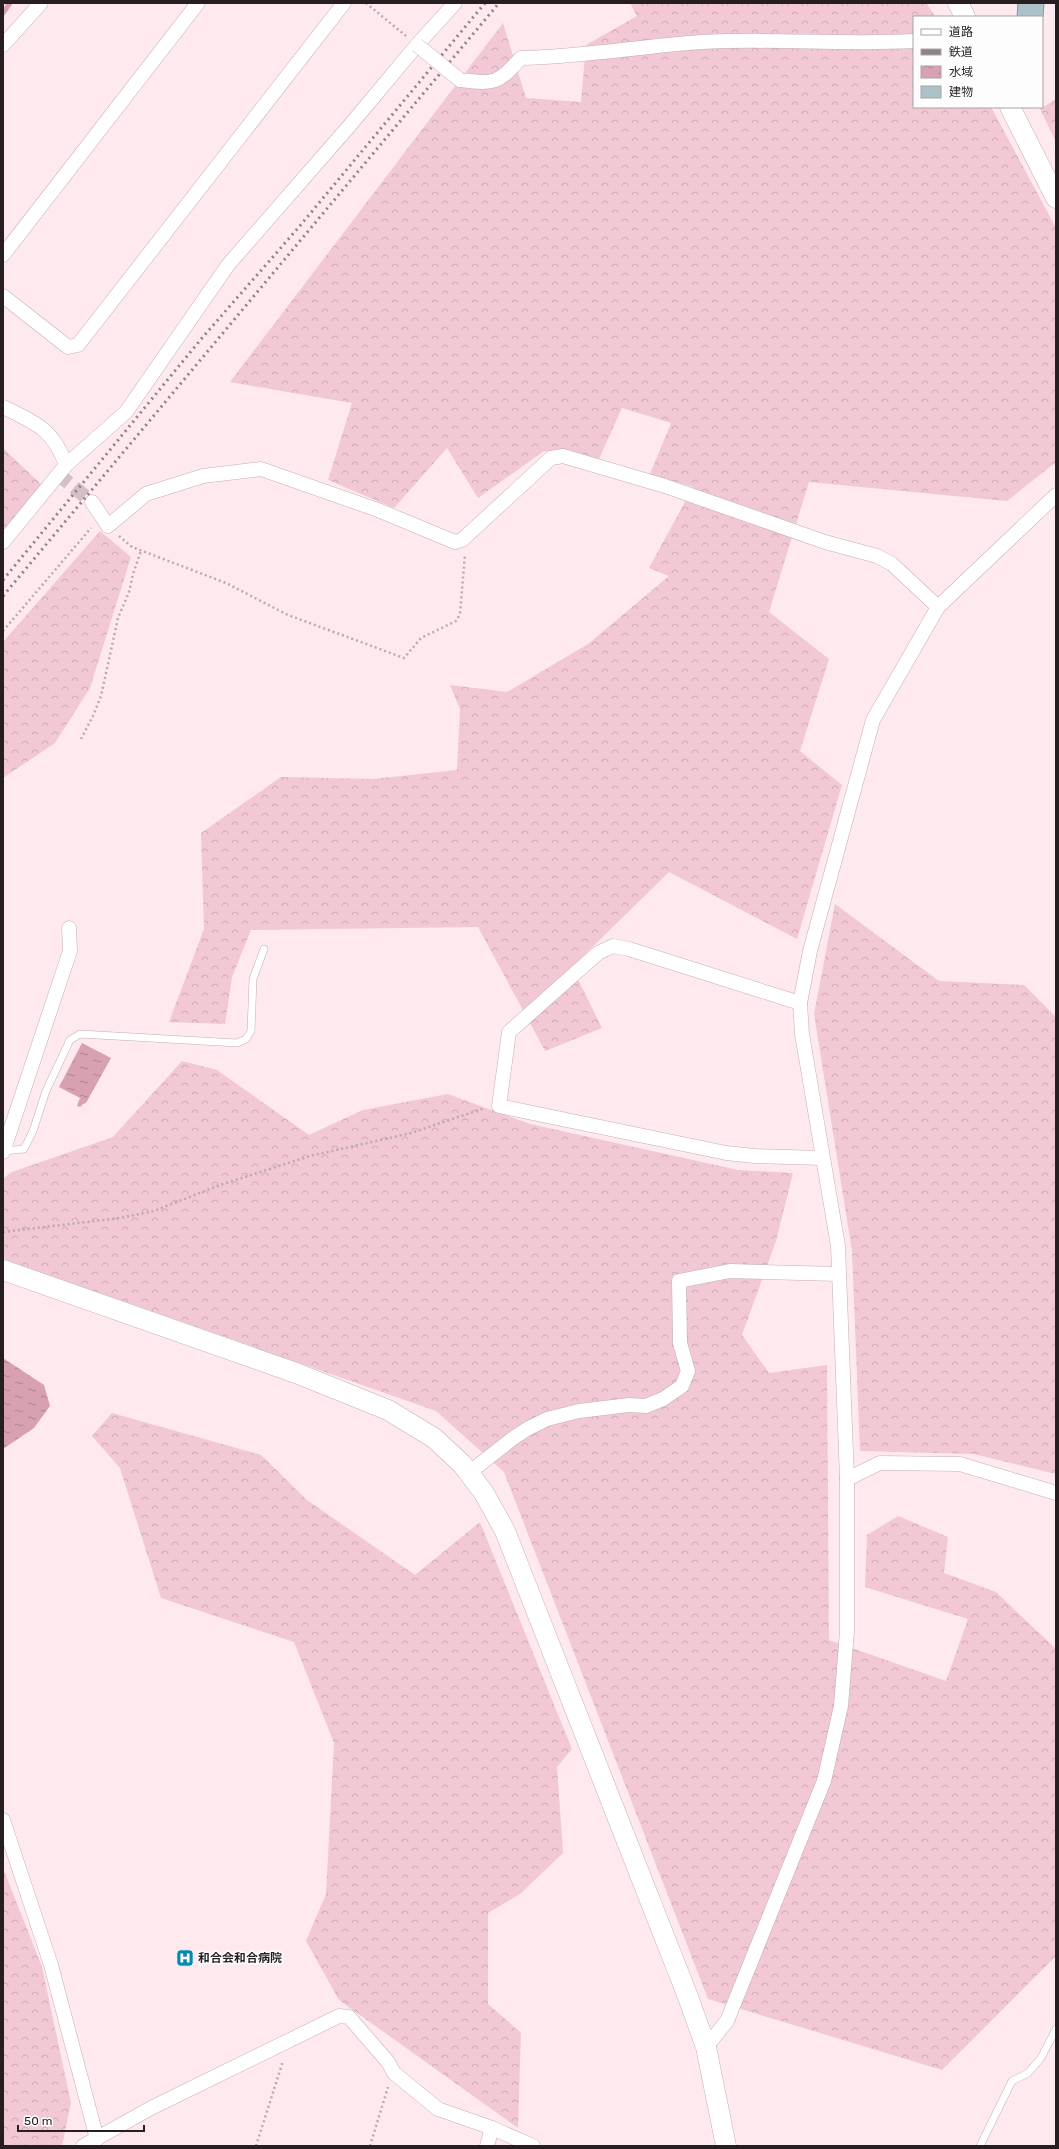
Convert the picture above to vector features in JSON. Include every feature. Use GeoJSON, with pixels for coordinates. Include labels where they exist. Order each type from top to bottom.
{"type":"FeatureCollection","features":[{"type":"Feature","properties":{"kind":"street"},"geometry":{"type":"LineString","coordinates":[[4,42],[41,3]]}},
{"type":"Feature","properties":{"kind":"street"},"geometry":{"type":"LineString","coordinates":[[3,254],[198,3]]}},
{"type":"Feature","properties":{"kind":"street"},"geometry":{"type":"LineString","coordinates":[[3,296],[68,347],[78,346],[344,3]]}},
{"type":"Feature","properties":{"kind":"street"},"geometry":{"type":"LineString","coordinates":[[3,542],[66,465],[126,412],[228,264],[455,3]]}},
{"type":"Feature","properties":{"kind":"street"},"geometry":{"type":"LineString","coordinates":[[958,3],[964,16]]}},
{"type":"Feature","properties":{"kind":"street"},"geometry":{"type":"LineString","coordinates":[[417,45],[460,80],[485,83],[502,79],[521,58],[553,58],[702,42],[874,43],[913,40]]}},
{"type":"Feature","properties":{"kind":"street"},"geometry":{"type":"LineString","coordinates":[[1011,108],[1056,198]]}},
{"type":"Feature","properties":{"kind":"street"},"geometry":{"type":"LineString","coordinates":[[3,407],[27,419],[49,433],[60,448],[66,465]]}},
{"type":"Feature","properties":{"kind":"street"},"geometry":{"type":"LineString","coordinates":[[92,502],[105,521],[146,494],[203,476],[261,469],[378,510],[456,542],[462,540],[551,458],[563,456],[665,486],[826,542],[877,556],[892,564],[938,607]]}},
{"type":"Feature","properties":{"kind":"street"},"geometry":{"type":"LineString","coordinates":[[706,2047],[727,2021],[824,1781],[841,1706],[847,1631],[847,1479],[838,1246],[804,1057],[800,1004],[810,951],[873,720],[938,607],[1056,495]]}},
{"type":"Feature","properties":{"kind":"street"},"geometry":{"type":"LineString","coordinates":[[3,1152],[70,951],[69,928]]}},
{"type":"Feature","properties":{"kind":"street"},"geometry":{"type":"LineString","coordinates":[[800,1004],[629,949],[613,946],[598,953],[509,1032],[499,1106],[726,1153],[755,1156],[822,1158]]}},
{"type":"Feature","properties":{"kind":"street"},"geometry":{"type":"LineString","coordinates":[[3,1270],[296,1374],[388,1410],[434,1438],[470,1472],[484,1493],[505,1531],[706,2047],[726,2146]]}},
{"type":"Feature","properties":{"kind":"street"},"geometry":{"type":"LineString","coordinates":[[470,1472],[512,1439],[527,1429],[547,1420],[578,1411],[629,1405],[646,1406],[663,1399],[682,1386],[688,1371],[680,1343],[679,1281],[730,1271],[838,1274]]}},
{"type":"Feature","properties":{"kind":"street"},"geometry":{"type":"LineString","coordinates":[[847,1479],[880,1463],[960,1464],[1056,1493]]}},
{"type":"Feature","properties":{"kind":"street"},"geometry":{"type":"LineString","coordinates":[[3,1820],[50,1965],[97,2139]]}},
{"type":"Feature","properties":{"kind":"street"},"geometry":{"type":"LineString","coordinates":[[83,2146],[151,2108],[339,2016],[349,2017],[388,2062],[394,2073],[438,2109],[492,2128],[533,2146]]}},
{"type":"Feature","properties":{"kind":"street"},"geometry":{"type":"LineString","coordinates":[[487,2146],[492,2128]]}},
{"type":"Feature","properties":{"kind":"lane"},"geometry":{"type":"LineString","coordinates":[[3,1152],[24,1149],[33,1131],[46,1091],[70,1040],[80,1034],[237,1043],[246,1039],[251,1031],[253,979],[264,949]]}},
{"type":"Feature","properties":{"kind":"lane"},"geometry":{"type":"LineString","coordinates":[[980,2146],[1012,2080],[1028,2073],[1041,2058],[1056,2029]]}},
{"type":"Feature","properties":{"kind":"path"},"geometry":{"type":"LineString","coordinates":[[366,3],[417,45]]}},
{"type":"Feature","properties":{"kind":"path"},"geometry":{"type":"LineString","coordinates":[[3,631],[105,521],[132,547],[226,583],[288,615],[404,658],[421,638],[456,621],[460,614],[465,554],[462,540]]}},
{"type":"Feature","properties":{"kind":"path"},"geometry":{"type":"LineString","coordinates":[[81,739],[93,716],[100,696],[118,618],[129,592],[133,574],[141,551]]}},
{"type":"Feature","properties":{"kind":"path"},"geometry":{"type":"LineString","coordinates":[[3,1232],[120,1218],[154,1211],[220,1185],[310,1156],[411,1133],[479,1108],[499,1106]]}},
{"type":"Feature","properties":{"kind":"path"},"geometry":{"type":"LineString","coordinates":[[256,2146],[290,2040]]}},
{"type":"Feature","properties":{"kind":"path"},"geometry":{"type":"LineString","coordinates":[[370,2146],[394,2073]]}},
{"type":"Feature","properties":{"kind":"green space"},"geometry":{"type":"Polygon","coordinates":[[[630,3],[926,3],[935,16],[913,16],[913,108],[992,108],[1056,228],[1056,462],[1007,501],[809,482],[769,612],[829,659],[800,751],[842,785],[797,939],[669,872],[572,967],[602,1028],[545,1051],[478,927],[251,930],[232,977],[225,1024],[169,1022],[204,929],[201,833],[281,777],[373,779],[457,770],[460,709],[450,685],[507,692],[588,644],[669,576],[649,568],[693,487],[650,474],[671,423],[622,408],[599,459],[544,451],[478,498],[447,448],[394,508],[328,480],[352,403],[230,382],[503,23],[526,98],[581,102],[586,45],[637,16],[630,3]]]}},
{"type":"Feature","properties":{"kind":"green space"},"geometry":{"type":"Polygon","coordinates":[[[1056,99],[1056,142],[1040,109],[1056,99]]]}},
{"type":"Feature","properties":{"kind":"green space"},"geometry":{"type":"Polygon","coordinates":[[[3,448],[44,487],[3,531],[3,448]]]}},
{"type":"Feature","properties":{"kind":"green space"},"geometry":{"type":"Polygon","coordinates":[[[100,531],[131,557],[90,688],[55,743],[3,778],[3,642],[100,531]]]}},
{"type":"Feature","properties":{"kind":"green space"},"geometry":{"type":"Polygon","coordinates":[[[835,904],[939,981],[1024,985],[1056,1017],[1056,1474],[974,1454],[860,1451],[852,1251],[814,1014],[835,904]]]}},
{"type":"Feature","properties":{"kind":"green space"},"geometry":{"type":"Polygon","coordinates":[[[182,1061],[217,1070],[309,1135],[363,1110],[448,1094],[530,1124],[738,1170],[793,1173],[776,1241],[742,1335],[769,1373],[827,1365],[829,1640],[946,1681],[968,1619],[865,1587],[867,1535],[898,1516],[948,1537],[944,1573],[996,1592],[1056,1649],[1056,1956],[942,2070],[708,1999],[504,1472],[436,1411],[3,1259],[3,1179],[12,1172],[113,1137],[182,1061]]]}},
{"type":"Feature","properties":{"kind":"green space"},"geometry":{"type":"Polygon","coordinates":[[[112,1413],[261,1455],[307,1500],[415,1575],[480,1522],[572,1749],[557,1767],[563,1853],[520,1894],[488,1913],[488,2004],[521,2033],[518,2128],[339,2000],[306,1941],[326,1894],[334,1743],[294,1642],[161,1598],[120,1468],[92,1436],[112,1413]]]}},
{"type":"Feature","properties":{"kind":"green space"},"geometry":{"type":"Polygon","coordinates":[[[3,1868],[42,1967],[71,2103],[62,2146],[3,2146],[3,1868]]]}},
{"type":"Feature","properties":{"kind":"water"},"geometry":{"type":"Polygon","coordinates":[[[82,1043],[111,1058],[86,1103],[80,1107],[77,1106],[80,1098],[59,1087],[82,1043]]]}},
{"type":"Feature","properties":{"kind":"water"},"geometry":{"type":"Polygon","coordinates":[[[3,1358],[44,1385],[50,1406],[34,1428],[3,1449],[3,1358]]]}},
{"type":"Feature","properties":{"kind":"building"},"geometry":{"type":"Polygon","coordinates":[[[1018,3],[1044,3],[1043,17],[1017,16],[1018,3]]]}},
{"type":"Feature","properties":{"kind":"waterway"},"geometry":{"type":"LineString","coordinates":[[3,13],[10,3]]}},
{"type":"Feature","properties":{"kind":"tunnel"},"geometry":{"type":"LineString","coordinates":[[58,474],[92,502]]}},
{"type":"Feature","properties":{"kind":"railway"},"geometry":{"type":"LineString","coordinates":[[3,580],[202,338],[299,227],[485,3]]}},
{"type":"Feature","properties":{"kind":"railway"},"geometry":{"type":"LineString","coordinates":[[3,596],[499,3]]}},
{"type":"Feature","properties":{"kind":"place","name":"和合会和合病院"},"geometry":{"type":"Point","coordinates":[185,1958]}}]}
